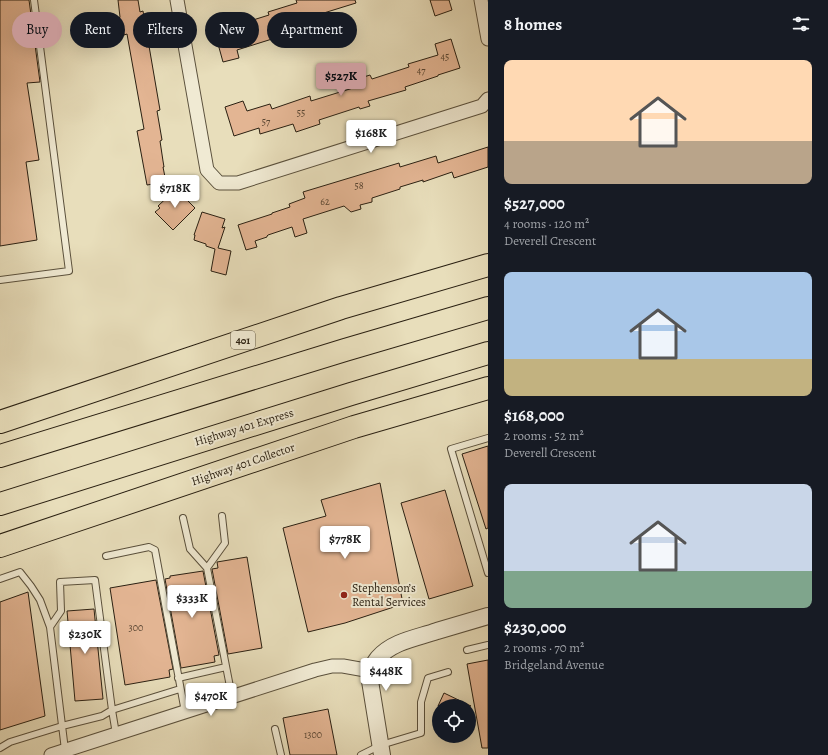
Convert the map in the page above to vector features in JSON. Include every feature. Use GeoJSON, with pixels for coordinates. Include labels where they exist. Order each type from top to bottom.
{"type":"FeatureCollection","features":[{"type":"Feature","properties":{"kind":"highway","name":"401"},"geometry":{"type":"LineString","coordinates":[[0,422],[342,308],[488,265]]}},
{"type":"Feature","properties":{"kind":"highway"},"geometry":{"type":"LineString","coordinates":[[0,456],[345,350],[488,308]]}},
{"type":"Feature","properties":{"kind":"highway","name":"Highway 401 Express"},"geometry":{"type":"LineString","coordinates":[[0,504],[351,394],[488,353]]}},
{"type":"Feature","properties":{"kind":"highway","name":"Highway 401 Collector"},"geometry":{"type":"LineString","coordinates":[[0,546],[354,427],[488,388]]}},
{"type":"Feature","properties":{"kind":"street"},"geometry":{"type":"LineString","coordinates":[[179,0],[207,170],[219,183],[238,183],[482,106],[488,99]]}},
{"type":"Feature","properties":{"kind":"street"},"geometry":{"type":"LineString","coordinates":[[481,0],[488,39]]}},
{"type":"Feature","properties":{"kind":"street"},"geometry":{"type":"LineString","coordinates":[[381,750],[370,681],[371,671],[378,658],[390,648],[400,643],[488,616]]}},
{"type":"Feature","properties":{"kind":"street"},"geometry":{"type":"LineString","coordinates":[[51,755],[66,753],[116,734],[315,670],[332,666],[343,666],[371,671]]}},
{"type":"Feature","properties":{"kind":"lane"},"geometry":{"type":"LineString","coordinates":[[0,280],[69,271],[34,0]]}},
{"type":"Feature","properties":{"kind":"lane"},"geometry":{"type":"LineString","coordinates":[[488,438],[451,449],[488,573]]}},
{"type":"Feature","properties":{"kind":"lane"},"geometry":{"type":"LineString","coordinates":[[207,568],[225,543],[222,516]]}},
{"type":"Feature","properties":{"kind":"lane"},"geometry":{"type":"LineString","coordinates":[[183,518],[190,549],[207,568],[232,697]]}},
{"type":"Feature","properties":{"kind":"lane"},"geometry":{"type":"LineString","coordinates":[[106,556],[149,547],[155,550],[185,712]]}},
{"type":"Feature","properties":{"kind":"lane"},"geometry":{"type":"LineString","coordinates":[[0,579],[20,572],[40,600],[50,627],[66,753]]}},
{"type":"Feature","properties":{"kind":"lane"},"geometry":{"type":"LineString","coordinates":[[50,627],[61,611],[60,582],[95,580],[116,734]]}},
{"type":"Feature","properties":{"kind":"lane"},"geometry":{"type":"LineString","coordinates":[[467,650],[488,645]]}},
{"type":"Feature","properties":{"kind":"lane"},"geometry":{"type":"LineString","coordinates":[[178,678],[226,667]]}},
{"type":"Feature","properties":{"kind":"lane"},"geometry":{"type":"LineString","coordinates":[[361,755],[381,750],[421,733],[422,702],[428,678],[448,672]]}},
{"type":"Feature","properties":{"kind":"lane"},"geometry":{"type":"LineString","coordinates":[[0,748],[10,742],[62,726],[102,716],[112,710],[180,689]]}},
{"type":"Feature","properties":{"kind":"lane"},"geometry":{"type":"LineString","coordinates":[[275,729],[280,755]]}},
{"type":"Feature","properties":{"kind":"building"},"geometry":{"type":"Polygon","coordinates":[[[0,0],[29,0],[31,12],[12,12],[12,48],[35,48],[40,82],[27,83],[39,160],[26,162],[37,240],[0,246],[0,0]]]}},
{"type":"Feature","properties":{"kind":"building"},"geometry":{"type":"Polygon","coordinates":[[[118,0],[138,0],[140,12],[133,12],[133,48],[149,48],[160,110],[157,111],[162,140],[160,141],[166,182],[147,185],[137,131],[144,129],[127,34],[125,35],[125,12],[119,12],[118,0]]]}},
{"type":"Feature","properties":{"kind":"building"},"geometry":{"type":"Polygon","coordinates":[[[296,0],[355,0],[356,3],[327,12],[268,12],[297,3],[296,0]]]}},
{"type":"Feature","properties":{"kind":"building"},"geometry":{"type":"Polygon","coordinates":[[[430,0],[449,0],[452,10],[435,16],[430,0]]]}},
{"type":"Feature","properties":{"kind":"building"},"geometry":{"type":"Polygon","coordinates":[[[267,16],[267,41],[259,43],[259,18],[267,16]]]}},
{"type":"Feature","properties":{"kind":"building"},"geometry":{"type":"Polygon","coordinates":[[[451,39],[460,68],[405,87],[406,90],[368,101],[370,106],[360,109],[359,107],[319,120],[320,124],[296,132],[293,124],[260,134],[259,128],[234,136],[225,107],[243,101],[247,111],[270,104],[272,109],[310,96],[311,101],[353,88],[351,81],[370,75],[372,79],[409,67],[408,64],[438,55],[435,44],[451,39]]]}},
{"type":"Feature","properties":{"kind":"building"},"geometry":{"type":"Polygon","coordinates":[[[219,48],[243,48],[237,50],[239,58],[223,62],[219,48]]]}},
{"type":"Feature","properties":{"kind":"building"},"geometry":{"type":"Polygon","coordinates":[[[488,147],[488,167],[454,178],[452,172],[423,182],[423,180],[400,187],[400,189],[372,198],[372,202],[360,205],[361,209],[351,212],[344,206],[303,219],[307,233],[295,237],[292,227],[255,241],[257,247],[246,250],[238,225],[290,207],[289,204],[305,198],[303,192],[399,163],[400,167],[436,156],[438,163],[488,147]]]}},
{"type":"Feature","properties":{"kind":"building"},"geometry":{"type":"Polygon","coordinates":[[[176,189],[195,208],[173,230],[155,212],[160,208],[158,206],[176,189]]]}},
{"type":"Feature","properties":{"kind":"building"},"geometry":{"type":"Polygon","coordinates":[[[202,212],[225,219],[222,228],[225,227],[218,248],[231,251],[226,275],[211,271],[215,249],[194,240],[194,235],[202,212]]]}},
{"type":"Feature","properties":{"kind":"building"},"geometry":{"type":"Polygon","coordinates":[[[488,446],[488,528],[486,529],[462,454],[488,446]]]}},
{"type":"Feature","properties":{"kind":"building"},"geometry":{"type":"Polygon","coordinates":[[[380,483],[403,604],[345,623],[308,632],[283,528],[326,516],[321,500],[380,483]]]}},
{"type":"Feature","properties":{"kind":"building"},"geometry":{"type":"Polygon","coordinates":[[[445,490],[473,586],[429,599],[401,503],[445,490]]]}},
{"type":"Feature","properties":{"kind":"building"},"geometry":{"type":"Polygon","coordinates":[[[247,557],[262,648],[228,654],[212,569],[218,568],[217,562],[247,557]]]}},
{"type":"Feature","properties":{"kind":"building"},"geometry":{"type":"Polygon","coordinates":[[[203,571],[219,655],[214,656],[215,662],[181,668],[165,579],[170,578],[170,576],[203,571]]]}},
{"type":"Feature","properties":{"kind":"building"},"geometry":{"type":"Polygon","coordinates":[[[156,580],[173,669],[169,670],[170,677],[125,685],[110,588],[156,580]]]}},
{"type":"Feature","properties":{"kind":"building"},"geometry":{"type":"Polygon","coordinates":[[[28,592],[45,716],[0,730],[0,602],[28,592]]]}},
{"type":"Feature","properties":{"kind":"building"},"geometry":{"type":"Polygon","coordinates":[[[94,609],[103,699],[75,701],[67,611],[94,609]]]}},
{"type":"Feature","properties":{"kind":"building"},"geometry":{"type":"Polygon","coordinates":[[[488,660],[488,748],[482,748],[476,714],[476,699],[473,699],[467,664],[488,660]]]}},
{"type":"Feature","properties":{"kind":"building"},"geometry":{"type":"Polygon","coordinates":[[[444,693],[456,699],[441,699],[444,693]]]}},
{"type":"Feature","properties":{"kind":"building"},"geometry":{"type":"Polygon","coordinates":[[[328,709],[337,755],[290,755],[283,718],[328,709]]]}},
{"type":"Feature","properties":{"kind":"place","name":"Stephenson’s Rental Services"},"geometry":{"type":"Point","coordinates":[344,595]}}]}
